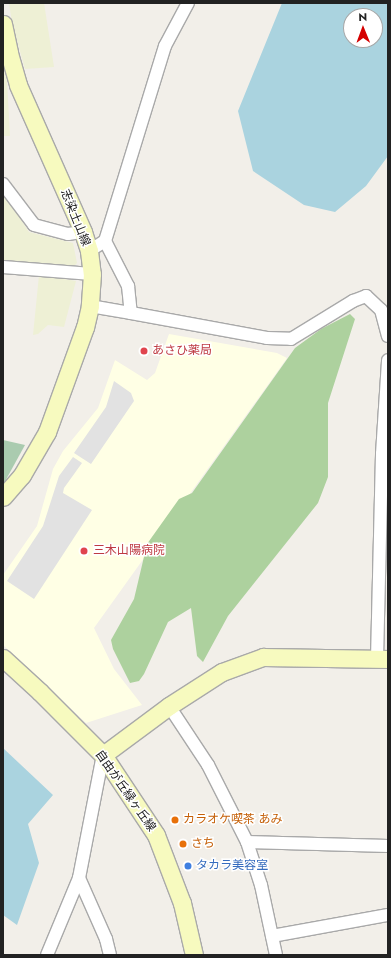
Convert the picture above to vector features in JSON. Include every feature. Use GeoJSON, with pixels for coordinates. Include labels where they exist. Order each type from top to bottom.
{"type":"FeatureCollection","features":[{"type":"Feature","properties":{"kind":"street"},"geometry":{"type":"LineString","coordinates":[[88,251],[105,241],[165,46],[188,3]]}},
{"type":"Feature","properties":{"kind":"street","name":"志染土山線"},"geometry":{"type":"LineString","coordinates":[[3,24],[9,54],[18,85],[83,232],[92,274],[90,306],[85,327],[47,432],[22,475],[3,497]]}},
{"type":"Feature","properties":{"kind":"street"},"geometry":{"type":"LineString","coordinates":[[3,184],[34,225],[68,234],[83,232]]}},
{"type":"Feature","properties":{"kind":"street"},"geometry":{"type":"LineString","coordinates":[[105,241],[128,286],[131,313]]}},
{"type":"Feature","properties":{"kind":"street"},"geometry":{"type":"LineString","coordinates":[[3,267],[92,274]]}},
{"type":"Feature","properties":{"kind":"street"},"geometry":{"type":"LineString","coordinates":[[90,306],[267,338],[291,339],[353,301],[366,296],[384,308],[388,336]]}},
{"type":"Feature","properties":{"kind":"street"},"geometry":{"type":"LineString","coordinates":[[47,955],[79,878],[102,755],[170,706],[222,672],[263,657],[383,659],[385,454],[388,360]]}},
{"type":"Feature","properties":{"kind":"street","name":"自由が丘緑ヶ丘線"},"geometry":{"type":"LineString","coordinates":[[3,658],[40,692],[102,755],[156,835],[182,903],[194,955]]}},
{"type":"Feature","properties":{"kind":"street"},"geometry":{"type":"LineString","coordinates":[[170,706],[208,765],[247,842],[261,885],[276,955]]}},
{"type":"Feature","properties":{"kind":"street"},"geometry":{"type":"LineString","coordinates":[[247,842],[388,846]]}},
{"type":"Feature","properties":{"kind":"street"},"geometry":{"type":"LineString","coordinates":[[79,878],[106,939],[110,955]]}},
{"type":"Feature","properties":{"kind":"street"},"geometry":{"type":"LineString","coordinates":[[272,936],[388,915]]}},
{"type":"Feature","properties":{"kind":"shaded area"},"geometry":{"type":"Polygon","coordinates":[[[9,3],[44,3],[54,67],[25,69],[12,23],[9,3]]]}},
{"type":"Feature","properties":{"kind":"shaded area"},"geometry":{"type":"Polygon","coordinates":[[[3,67],[7,81],[10,136],[3,136],[3,67]]]}},
{"type":"Feature","properties":{"kind":"shaded area"},"geometry":{"type":"Polygon","coordinates":[[[3,194],[29,232],[73,243],[77,263],[73,267],[3,262],[3,194]]]}},
{"type":"Feature","properties":{"kind":"shaded area"},"geometry":{"type":"Polygon","coordinates":[[[39,275],[76,281],[64,327],[48,325],[38,334],[33,335],[39,275]]]}},
{"type":"Feature","properties":{"kind":"shaded area","name":"三木山陽病院"},"geometry":{"type":"Polygon","coordinates":[[[169,334],[277,353],[287,358],[94,628],[114,669],[142,705],[86,723],[3,645],[3,575],[37,526],[53,469],[63,451],[98,408],[115,360],[147,380],[155,373],[169,334]]]}},
{"type":"Feature","properties":{"kind":"shaded area"},"geometry":{"type":"Polygon","coordinates":[[[114,381],[131,393],[134,401],[91,464],[74,453],[106,407],[114,381]]]}},
{"type":"Feature","properties":{"kind":"shaded area"},"geometry":{"type":"Polygon","coordinates":[[[3,440],[25,445],[3,485],[3,440]]]}},
{"type":"Feature","properties":{"kind":"shaded area"},"geometry":{"type":"Polygon","coordinates":[[[73,457],[82,463],[64,488],[63,493],[92,510],[34,599],[7,581],[43,526],[59,476],[73,457]]]}},
{"type":"Feature","properties":{"kind":"green space"},"geometry":{"type":"Polygon","coordinates":[[[350,314],[355,319],[328,403],[328,477],[318,503],[228,616],[203,662],[197,656],[191,608],[168,622],[144,674],[139,681],[130,683],[113,649],[111,640],[134,599],[147,544],[179,499],[192,493],[295,348],[321,329],[350,314]]]}},
{"type":"Feature","properties":{"kind":"water"},"geometry":{"type":"Polygon","coordinates":[[[282,3],[388,3],[388,156],[366,186],[335,212],[304,205],[253,171],[238,111],[282,3]]]}},
{"type":"Feature","properties":{"kind":"water"},"geometry":{"type":"Polygon","coordinates":[[[3,748],[53,795],[28,824],[39,863],[17,925],[3,915],[3,748]]]}},
{"type":"Feature","properties":{"kind":"place","name":"あさひ薬局"},"geometry":{"type":"Point","coordinates":[144,351]}},
{"type":"Feature","properties":{"kind":"place","name":"三木山陽病院"},"geometry":{"type":"Point","coordinates":[84,551]}},
{"type":"Feature","properties":{"kind":"place","name":"カラオケ喫茶 あみ"},"geometry":{"type":"Point","coordinates":[175,820]}},
{"type":"Feature","properties":{"kind":"place","name":"さち"},"geometry":{"type":"Point","coordinates":[183,844]}},
{"type":"Feature","properties":{"kind":"place","name":"タカラ美容室"},"geometry":{"type":"Point","coordinates":[188,866]}}]}
